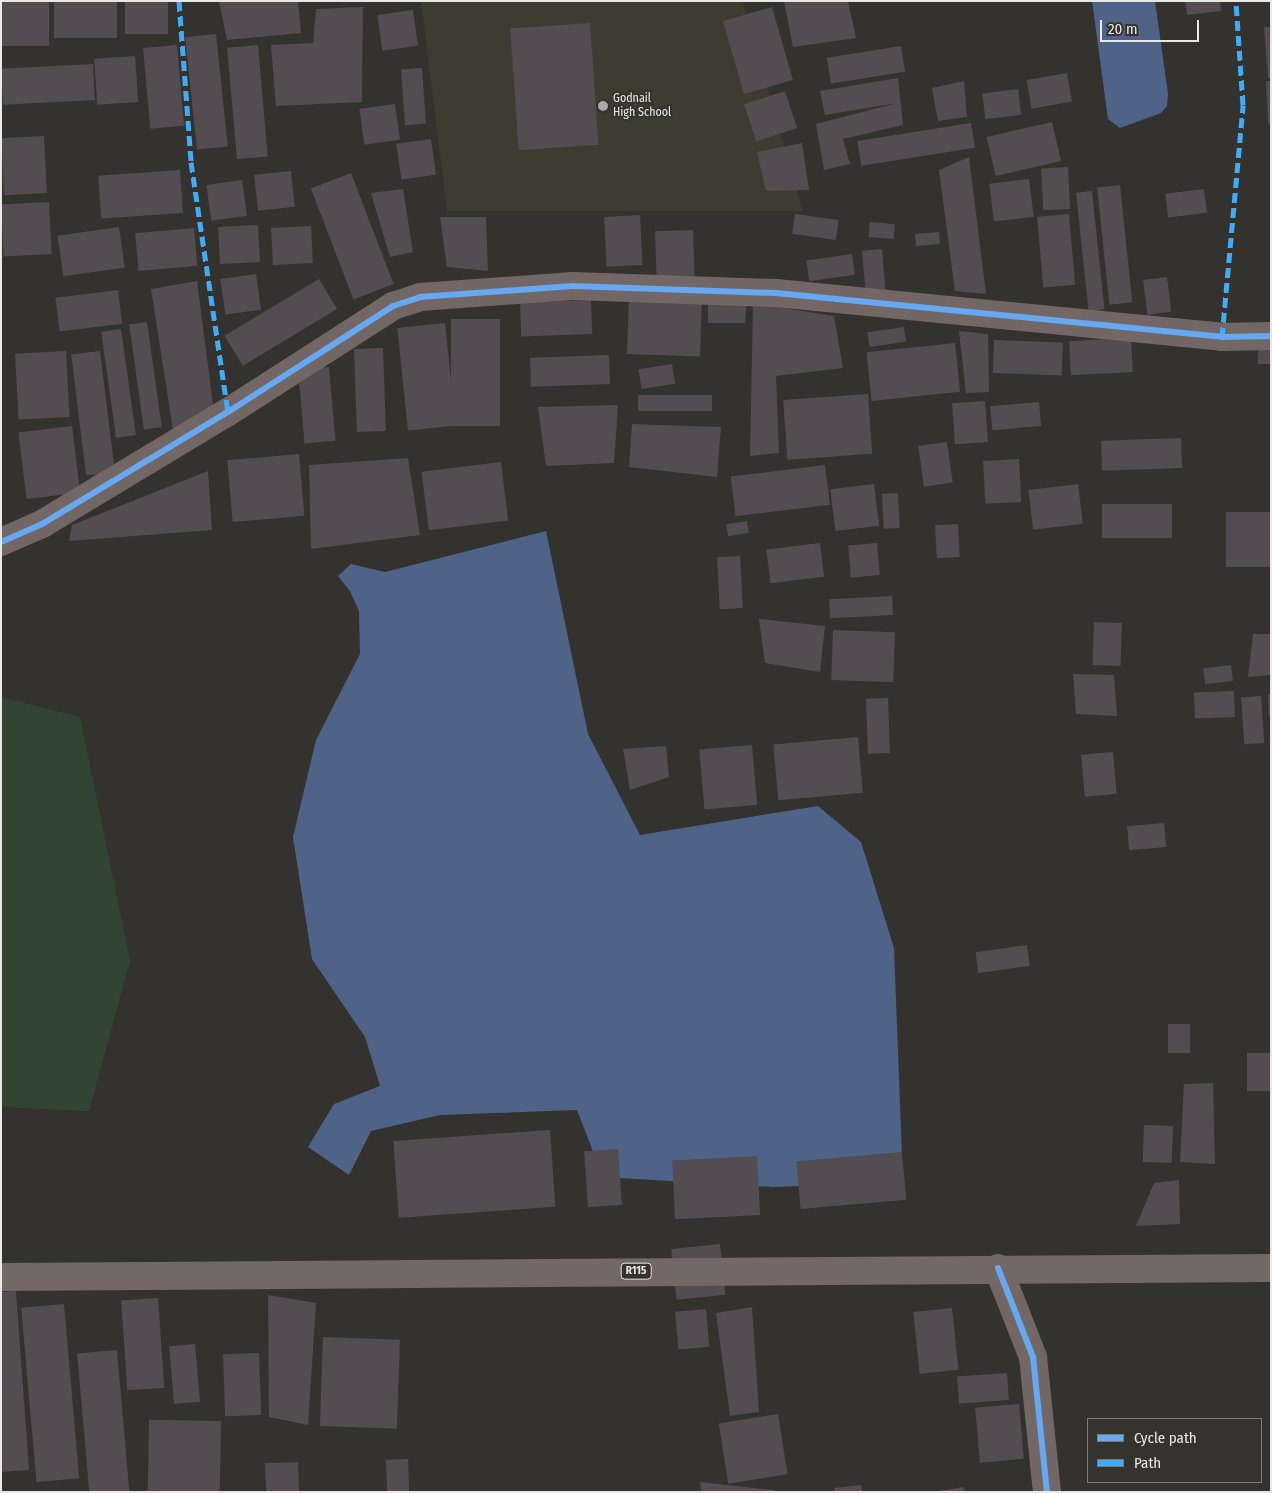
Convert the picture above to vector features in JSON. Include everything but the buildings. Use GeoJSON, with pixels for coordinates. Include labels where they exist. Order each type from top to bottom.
{"type":"FeatureCollection","features":[{"type":"Feature","properties":{"kind":"main road","name":"R115"},"geometry":{"type":"LineString","coordinates":[[1,1277],[998,1268],[1271,1268]]}},
{"type":"Feature","properties":{"kind":"street"},"geometry":{"type":"LineString","coordinates":[[1,542],[42,524],[228,412],[393,306],[420,297],[573,286],[776,293],[1222,337],[1271,336]]}},
{"type":"Feature","properties":{"kind":"street"},"geometry":{"type":"LineString","coordinates":[[998,1268],[1033,1357],[1047,1492]]}},
{"type":"Feature","properties":{"kind":"shaded area","name":"Godnail High School"},"geometry":{"type":"Polygon","coordinates":[[[421,1],[742,1],[803,211],[447,211],[421,1]]]}},
{"type":"Feature","properties":{"kind":"green space"},"geometry":{"type":"Polygon","coordinates":[[[1,697],[80,717],[130,961],[89,1111],[1,1107],[1,697]]]}},
{"type":"Feature","properties":{"kind":"water"},"geometry":{"type":"Polygon","coordinates":[[[1092,1],[1155,1],[1168,94],[1167,106],[1161,113],[1120,128],[1108,119],[1092,1]]]}},
{"type":"Feature","properties":{"kind":"water"},"geometry":{"type":"Polygon","coordinates":[[[546,531],[588,734],[640,835],[818,806],[861,842],[894,948],[903,1182],[774,1187],[603,1177],[577,1110],[440,1115],[371,1131],[349,1175],[308,1147],[334,1104],[380,1086],[365,1037],[312,959],[293,837],[316,740],[360,654],[359,611],[350,591],[338,576],[351,564],[385,572],[546,531]]]}},
{"type":"Feature","properties":{"kind":"marked path"},"geometry":{"type":"LineString","coordinates":[[179,1],[191,162],[228,412]]}},
{"type":"Feature","properties":{"kind":"marked path"},"geometry":{"type":"LineString","coordinates":[[1222,337],[1243,105],[1236,1]]}},
{"type":"Feature","properties":{"kind":"cycle path"},"geometry":{"type":"LineString","coordinates":[[1,542],[42,524],[228,412],[393,306],[420,297],[573,286],[776,293],[1222,337],[1271,336]]}},
{"type":"Feature","properties":{"kind":"cycle path"},"geometry":{"type":"LineString","coordinates":[[998,1268],[1033,1357],[1047,1492]]}},
{"type":"Feature","properties":{"kind":"place","name":"Godnail High School"},"geometry":{"type":"Point","coordinates":[603,106]}}]}
